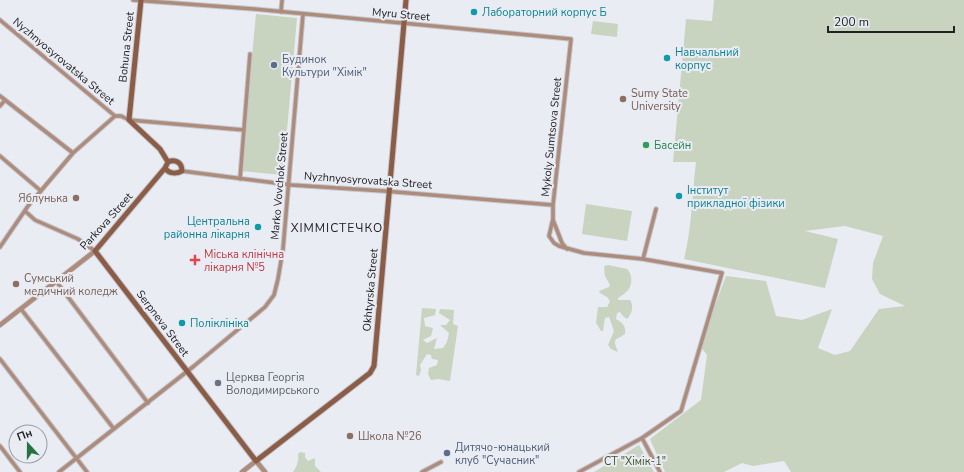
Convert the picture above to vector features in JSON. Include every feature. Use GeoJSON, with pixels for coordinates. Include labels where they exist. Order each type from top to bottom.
{"type":"FeatureCollection","features":[{"type":"Feature","properties":{"kind":"main road","name":"Bohuna Street"},"geometry":{"type":"LineString","coordinates":[[129,120],[141,0]]}},
{"type":"Feature","properties":{"kind":"main road","name":"Okhtyrska Street"},"geometry":{"type":"LineString","coordinates":[[256,461],[370,373],[374,366],[406,0]]}},
{"type":"Feature","properties":{"kind":"main road","name":"Nyzhnyosyrovatska Street"},"geometry":{"type":"LineString","coordinates":[[129,120],[160,149],[168,162],[172,160],[178,162],[182,171],[175,173],[170,172],[165,168]]}},
{"type":"Feature","properties":{"kind":"main road"},"geometry":{"type":"LineString","coordinates":[[165,168],[168,162]]}},
{"type":"Feature","properties":{"kind":"main road","name":"Parkova Street"},"geometry":{"type":"LineString","coordinates":[[95,251],[165,168]]}},
{"type":"Feature","properties":{"kind":"main road","name":"Serpneva Street"},"geometry":{"type":"LineString","coordinates":[[95,251],[256,461]]}},
{"type":"Feature","properties":{"kind":"street","name":"Myru Street"},"geometry":{"type":"LineString","coordinates":[[133,0],[281,12],[570,39]]}},
{"type":"Feature","properties":{"kind":"street"},"geometry":{"type":"LineString","coordinates":[[281,12],[282,0]]}},
{"type":"Feature","properties":{"kind":"street","name":"Marko Vovchok Street"},"geometry":{"type":"LineString","coordinates":[[59,472],[187,372],[259,313],[274,295],[283,249],[303,14]]}},
{"type":"Feature","properties":{"kind":"street","name":"Nyzhnyosyrovatska Street"},"geometry":{"type":"LineString","coordinates":[[0,20],[115,116],[121,116],[129,120]]}},
{"type":"Feature","properties":{"kind":"street","name":"Mykoly Sumtsova Street"},"geometry":{"type":"LineString","coordinates":[[567,249],[554,243],[549,236],[553,219],[553,206],[570,39]]}},
{"type":"Feature","properties":{"kind":"street"},"geometry":{"type":"LineString","coordinates":[[240,179],[250,54]]}},
{"type":"Feature","properties":{"kind":"street"},"geometry":{"type":"LineString","coordinates":[[0,96],[73,153]]}},
{"type":"Feature","properties":{"kind":"street"},"geometry":{"type":"LineString","coordinates":[[0,106],[5,100]]}},
{"type":"Feature","properties":{"kind":"street"},"geometry":{"type":"LineString","coordinates":[[0,247],[25,211],[73,153],[115,116]]}},
{"type":"Feature","properties":{"kind":"street"},"geometry":{"type":"LineString","coordinates":[[129,120],[244,130]]}},
{"type":"Feature","properties":{"kind":"street"},"geometry":{"type":"LineString","coordinates":[[0,156],[41,191]]}},
{"type":"Feature","properties":{"kind":"street","name":"Nyzhnyosyrovatska Street"},"geometry":{"type":"LineString","coordinates":[[182,171],[289,185],[389,191],[553,206]]}},
{"type":"Feature","properties":{"kind":"street"},"geometry":{"type":"LineString","coordinates":[[643,259],[656,209]]}},
{"type":"Feature","properties":{"kind":"street","name":"Serpneva Street"},"geometry":{"type":"LineString","coordinates":[[25,211],[35,220],[78,239],[95,251]]}},
{"type":"Feature","properties":{"kind":"street"},"geometry":{"type":"LineString","coordinates":[[553,219],[562,243],[567,249],[584,253],[643,259],[722,273],[680,411],[642,438],[579,472]]}},
{"type":"Feature","properties":{"kind":"street","name":"Parkova Street"},"geometry":{"type":"LineString","coordinates":[[0,325],[95,251]]}},
{"type":"Feature","properties":{"kind":"street"},"geometry":{"type":"LineString","coordinates":[[56,281],[148,403]]}},
{"type":"Feature","properties":{"kind":"street"},"geometry":{"type":"LineString","coordinates":[[21,308],[114,429]]}},
{"type":"Feature","properties":{"kind":"street"},"geometry":{"type":"LineString","coordinates":[[0,359],[87,472]]}},
{"type":"Feature","properties":{"kind":"street"},"geometry":{"type":"LineString","coordinates":[[642,438],[660,472]]}},
{"type":"Feature","properties":{"kind":"street"},"geometry":{"type":"LineString","coordinates":[[0,446],[20,472]]}},
{"type":"Feature","properties":{"kind":"street","name":"Serpneva Street"},"geometry":{"type":"LineString","coordinates":[[256,461],[265,472]]}},
{"type":"Feature","properties":{"kind":"street","name":"Okhtyrska Street"},"geometry":{"type":"LineString","coordinates":[[242,472],[256,461]]}},
{"type":"Feature","properties":{"kind":"street"},"geometry":{"type":"LineString","coordinates":[[422,472],[440,462]]}},
{"type":"Feature","properties":{"kind":"green space"},"geometry":{"type":"Polygon","coordinates":[[[714,0],[964,0],[964,472],[791,472],[784,461],[753,466],[742,463],[724,472],[665,472],[650,439],[701,400],[707,355],[700,346],[726,276],[766,281],[776,316],[802,320],[832,309],[818,348],[835,355],[850,351],[879,309],[905,306],[880,294],[872,279],[873,263],[883,236],[845,226],[805,231],[838,239],[825,288],[684,259],[690,223],[696,162],[673,162],[686,19],[712,21],[714,0]]]}},
{"type":"Feature","properties":{"kind":"green space"},"geometry":{"type":"Polygon","coordinates":[[[256,14],[297,18],[283,175],[241,171],[256,14]]]}},
{"type":"Feature","properties":{"kind":"green space"},"geometry":{"type":"Polygon","coordinates":[[[593,21],[618,24],[617,37],[591,34],[593,21]]]}},
{"type":"Feature","properties":{"kind":"green space"},"geometry":{"type":"Polygon","coordinates":[[[586,204],[632,211],[627,241],[582,234],[586,204]]]}},
{"type":"Feature","properties":{"kind":"green space"},"geometry":{"type":"Polygon","coordinates":[[[608,265],[627,269],[630,273],[631,279],[630,288],[618,298],[618,300],[630,300],[632,307],[627,319],[620,312],[617,313],[616,319],[624,325],[625,329],[625,334],[615,342],[618,352],[611,349],[608,345],[614,331],[609,317],[605,318],[603,331],[601,331],[596,323],[598,307],[607,307],[610,301],[599,291],[609,287],[610,285],[605,276],[604,266],[608,265]]]}},
{"type":"Feature","properties":{"kind":"green space"},"geometry":{"type":"Polygon","coordinates":[[[422,308],[436,309],[435,315],[424,318],[425,326],[433,328],[431,336],[423,340],[427,343],[437,338],[434,349],[443,348],[447,342],[449,333],[440,325],[446,325],[450,320],[439,313],[440,309],[454,310],[453,324],[458,326],[450,381],[438,379],[431,380],[428,374],[429,368],[437,365],[438,360],[432,359],[431,355],[427,354],[420,365],[421,370],[419,376],[416,375],[422,308]]]}},
{"type":"Feature","properties":{"kind":"green space","name":"СТ \"Хімік-1\""},"geometry":{"type":"Polygon","coordinates":[[[639,445],[654,472],[594,472],[639,445]]]}},
{"type":"Feature","properties":{"kind":"green space"},"geometry":{"type":"Polygon","coordinates":[[[300,452],[305,453],[305,457],[308,461],[315,458],[315,466],[321,472],[293,472],[296,468],[298,454],[300,452]]]}},
{"type":"Feature","properties":{"kind":"place","name":"Лабораторний корпус Б"},"geometry":{"type":"Point","coordinates":[474,12]}},
{"type":"Feature","properties":{"kind":"place","name":"Навчальний корпус"},"geometry":{"type":"Point","coordinates":[667,58]}},
{"type":"Feature","properties":{"kind":"place","name":"Будинок Культури \"Хімік\""},"geometry":{"type":"Point","coordinates":[274,65]}},
{"type":"Feature","properties":{"kind":"place","name":"Sumy State University"},"geometry":{"type":"Point","coordinates":[623,99]}},
{"type":"Feature","properties":{"kind":"place","name":"Басейн"},"geometry":{"type":"Point","coordinates":[646,145]}},
{"type":"Feature","properties":{"kind":"place","name":"Інститут прикладної фізики"},"geometry":{"type":"Point","coordinates":[679,196]}},
{"type":"Feature","properties":{"kind":"place","name":"Яблунька"},"geometry":{"type":"Point","coordinates":[76,198]}},
{"type":"Feature","properties":{"kind":"place","name":"Центральна районна лікарня"},"geometry":{"type":"Point","coordinates":[258,227]}},
{"type":"Feature","properties":{"kind":"place","name":"Міська клінічна лікарня №5"},"geometry":{"type":"Point","coordinates":[195,260]}},
{"type":"Feature","properties":{"kind":"place","name":"Сумський медичний коледж"},"geometry":{"type":"Point","coordinates":[16,284]}},
{"type":"Feature","properties":{"kind":"place","name":"Поліклініка"},"geometry":{"type":"Point","coordinates":[182,323]}},
{"type":"Feature","properties":{"kind":"place","name":"Церква Георгія Володимирського"},"geometry":{"type":"Point","coordinates":[218,383]}},
{"type":"Feature","properties":{"kind":"place","name":"Школа №26"},"geometry":{"type":"Point","coordinates":[350,436]}},
{"type":"Feature","properties":{"kind":"place","name":"Дитячо-юнацький клуб \"Сучасник\""},"geometry":{"type":"Point","coordinates":[447,453]}},
{"type":"Feature","properties":{"kind":"district","name":"ХІММІСТЕЧКО"},"geometry":{"type":"Point","coordinates":[337,228]}}]}
